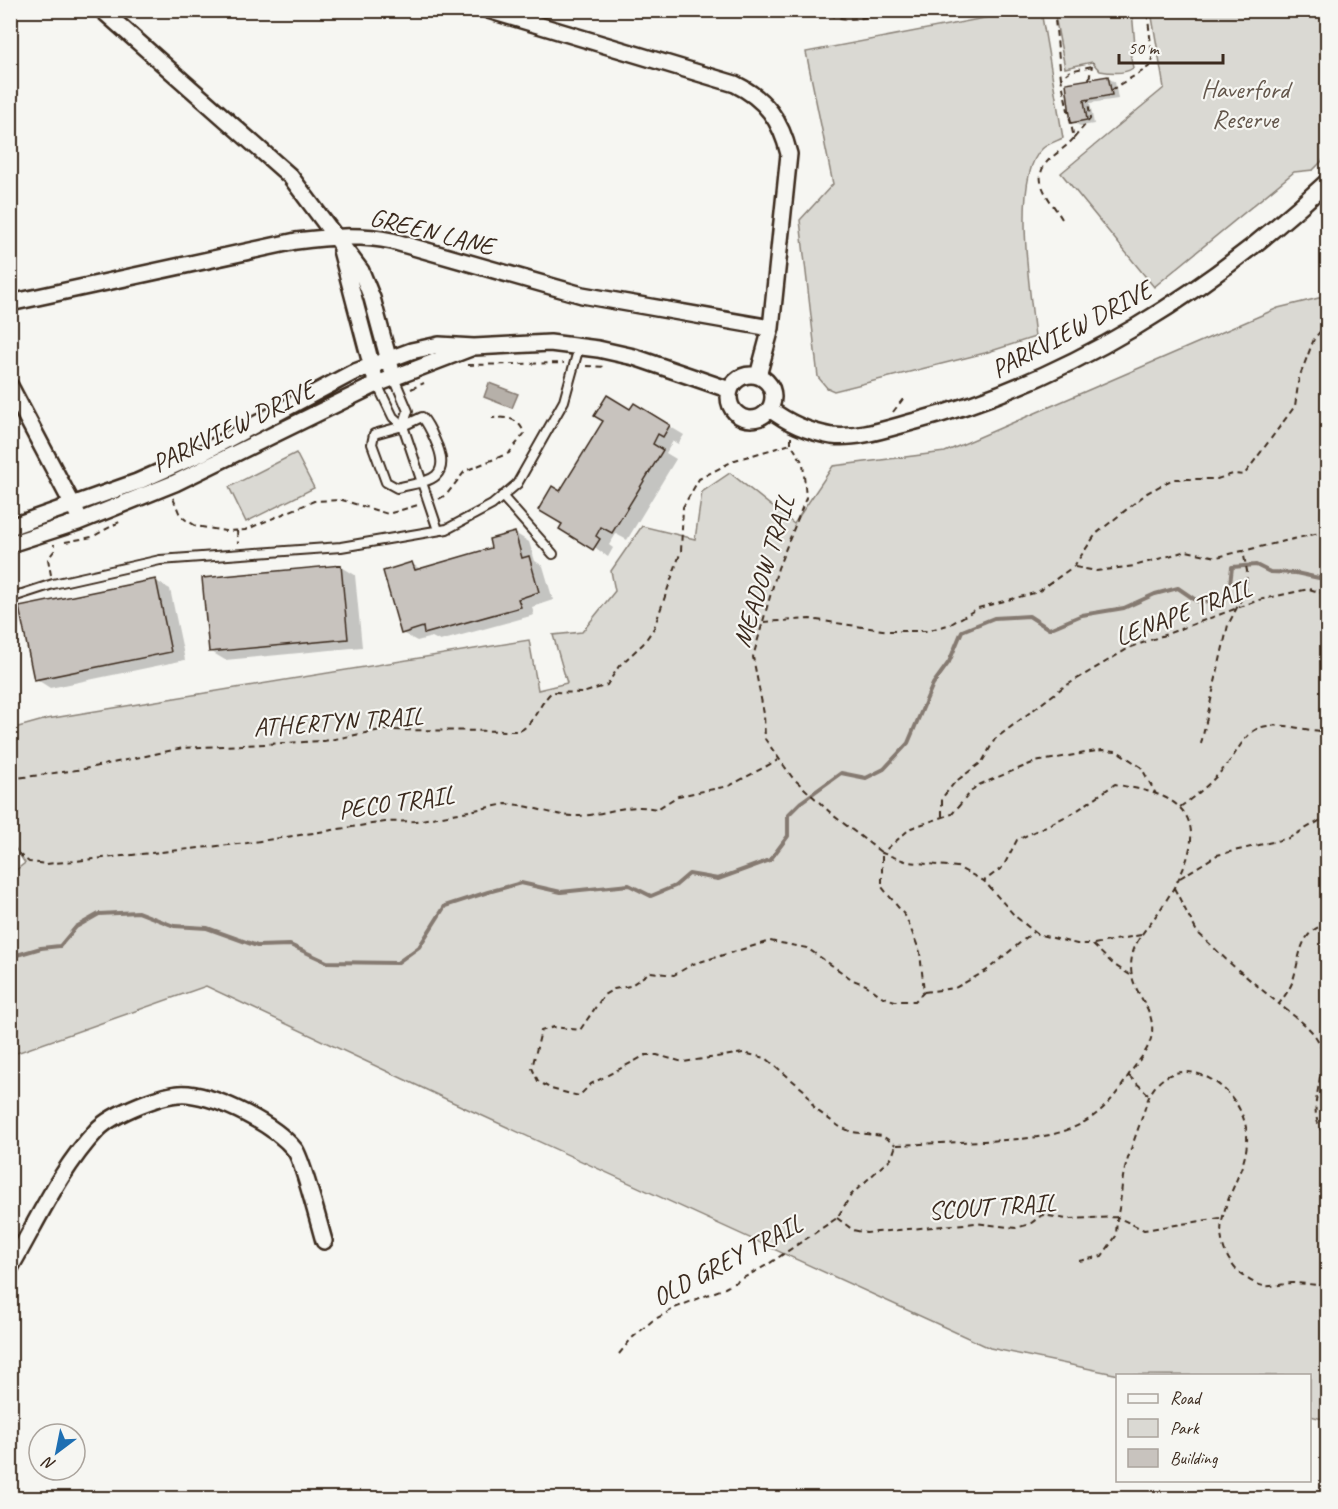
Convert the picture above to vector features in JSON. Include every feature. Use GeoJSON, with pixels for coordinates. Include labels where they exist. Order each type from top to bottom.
{"type":"FeatureCollection","features":[{"type":"Feature","properties":{"kind":"street"},"geometry":{"type":"LineString","coordinates":[[102,10],[290,176],[361,271],[372,298],[394,378]]}},
{"type":"Feature","properties":{"kind":"street"},"geometry":{"type":"LineString","coordinates":[[488,10],[735,84],[750,91],[770,109],[783,130],[789,154],[771,328],[758,376]]}},
{"type":"Feature","properties":{"kind":"street","name":"PARKVIEW DRIVE"},"geometry":{"type":"LineString","coordinates":[[770,409],[783,419],[810,430],[845,436],[921,419],[1021,387],[1112,340],[1166,307],[1256,242],[1328,181]]}},
{"type":"Feature","properties":{"kind":"street"},"geometry":{"type":"LineString","coordinates":[[336,236],[377,384]]}},
{"type":"Feature","properties":{"kind":"street","name":"GREEN LANE"},"geometry":{"type":"LineString","coordinates":[[10,303],[296,242],[336,236],[392,241],[582,295],[771,328]]}},
{"type":"Feature","properties":{"kind":"street","name":"PARKVIEW DRIVE"},"geometry":{"type":"LineString","coordinates":[[10,527],[73,506],[201,453],[326,387],[372,366],[439,345],[474,347],[513,343],[579,346],[634,357],[730,390]]}},
{"type":"Feature","properties":{"kind":"street","name":"PARKVIEW DRIVE"},"geometry":{"type":"LineString","coordinates":[[10,544],[81,520],[176,483],[377,384],[474,347]]}},
{"type":"Feature","properties":{"kind":"street"},"geometry":{"type":"LineString","coordinates":[[743,376],[758,376],[771,387],[770,409],[759,418],[743,418],[732,409],[730,390],[743,376]]}},
{"type":"Feature","properties":{"kind":"street"},"geometry":{"type":"LineString","coordinates":[[10,386],[81,520]]}},
{"type":"Feature","properties":{"kind":"street"},"geometry":{"type":"LineString","coordinates":[[10,1268],[64,1175],[98,1129],[136,1105],[186,1093],[232,1106],[271,1131],[296,1151],[324,1241]]}},
{"type":"Feature","properties":{"kind":"lane"},"geometry":{"type":"LineString","coordinates":[[10,598],[53,584],[160,560],[341,546],[447,529],[492,505],[517,484],[564,401],[579,346]]}},
{"type":"Feature","properties":{"kind":"lane"},"geometry":{"type":"LineString","coordinates":[[394,378],[408,411],[403,426]]}},
{"type":"Feature","properties":{"kind":"lane"},"geometry":{"type":"LineString","coordinates":[[377,384],[393,417],[403,426],[438,530]]}},
{"type":"Feature","properties":{"kind":"lane"},"geometry":{"type":"LineString","coordinates":[[422,417],[429,425],[443,461],[441,472],[423,481],[397,488],[386,482],[372,444],[374,434],[403,426],[422,417]]}},
{"type":"Feature","properties":{"kind":"lane"},"geometry":{"type":"LineString","coordinates":[[502,496],[553,554]]}},
{"type":"Feature","properties":{"kind":"path"},"geometry":{"type":"LineString","coordinates":[[820,10],[831,16],[867,18],[902,10]]}},
{"type":"Feature","properties":{"kind":"path"},"geometry":{"type":"LineString","coordinates":[[1054,10],[1061,78],[1074,138]]}},
{"type":"Feature","properties":{"kind":"path"},"geometry":{"type":"LineString","coordinates":[[1111,91],[1124,80],[1140,75],[1153,63],[1147,10]]}},
{"type":"Feature","properties":{"kind":"path"},"geometry":{"type":"LineString","coordinates":[[1089,79],[1092,62]]}},
{"type":"Feature","properties":{"kind":"path"},"geometry":{"type":"LineString","coordinates":[[1061,78],[1071,71],[1092,66]]}},
{"type":"Feature","properties":{"kind":"path"},"geometry":{"type":"LineString","coordinates":[[1062,219],[1040,182],[1039,174],[1043,165],[1067,147],[1090,119],[1088,99]]}},
{"type":"Feature","properties":{"kind":"path"},"geometry":{"type":"LineString","coordinates":[[763,622],[810,619],[889,631],[927,631],[951,624],[978,608],[1038,592],[1074,566],[1096,534],[1147,494],[1164,484],[1173,479],[1217,479],[1233,474],[1244,475],[1295,406],[1302,370],[1314,339],[1328,322]]}},
{"type":"Feature","properties":{"kind":"path"},"geometry":{"type":"LineString","coordinates":[[465,366],[481,363],[564,363]]}},
{"type":"Feature","properties":{"kind":"path"},"geometry":{"type":"LineString","coordinates":[[408,391],[429,380]]}},
{"type":"Feature","properties":{"kind":"path"},"geometry":{"type":"LineString","coordinates":[[891,415],[903,399],[907,398]]}},
{"type":"Feature","properties":{"kind":"path"},"geometry":{"type":"LineString","coordinates":[[439,499],[447,494],[465,471],[509,453],[524,434],[522,426],[514,420],[505,417],[492,418]]}},
{"type":"Feature","properties":{"kind":"path","name":"MEADOW TRAIL"},"geometry":{"type":"LineString","coordinates":[[790,433],[791,444],[803,463],[806,498],[782,557],[753,657],[764,714],[765,739],[779,760],[805,788],[834,816],[882,853],[908,862],[957,867],[984,881]]}},
{"type":"Feature","properties":{"kind":"path","name":"ATHERTYN TRAIL"},"geometry":{"type":"LineString","coordinates":[[10,778],[84,769],[183,748],[324,741],[381,730],[519,731],[526,728],[543,699],[552,692],[583,693],[607,684],[619,666],[643,644],[654,628],[681,551],[683,507],[699,479],[735,460],[791,444]]}},
{"type":"Feature","properties":{"kind":"path"},"geometry":{"type":"LineString","coordinates":[[173,498],[180,515],[186,520],[211,530],[237,531],[245,530],[314,501],[342,500],[388,514],[423,504]]}},
{"type":"Feature","properties":{"kind":"path"},"geometry":{"type":"LineString","coordinates":[[1074,566],[1096,571],[1134,566],[1186,551],[1217,557],[1319,533],[1328,526]]}},
{"type":"Feature","properties":{"kind":"path"},"geometry":{"type":"LineString","coordinates":[[237,531],[238,554]]}},
{"type":"Feature","properties":{"kind":"path"},"geometry":{"type":"LineString","coordinates":[[53,584],[48,559],[54,550],[54,544]]}},
{"type":"Feature","properties":{"kind":"path"},"geometry":{"type":"LineString","coordinates":[[1201,744],[1226,636],[1234,611],[1246,590],[1247,571],[1243,551]]}},
{"type":"Feature","properties":{"kind":"path","name":"LENAPE TRAIL"},"geometry":{"type":"LineString","coordinates":[[942,817],[942,798],[955,782],[982,762],[995,739],[1062,688],[1129,648],[1259,600],[1309,589],[1328,595]]}},
{"type":"Feature","properties":{"kind":"path"},"geometry":{"type":"LineString","coordinates":[[1179,807],[1204,789],[1225,767],[1248,734],[1264,726],[1286,725],[1328,731]]}},
{"type":"Feature","properties":{"kind":"path"},"geometry":{"type":"LineString","coordinates":[[1141,935],[1092,944],[1077,944],[1047,938],[1033,932],[984,881],[1003,867],[1017,840],[1075,812],[1115,784],[1156,794],[1179,807],[1191,833],[1188,861],[1180,878],[1141,935],[1133,951],[1130,975],[1136,992],[1151,1019],[1150,1044],[1110,1103],[1077,1126],[1046,1138],[896,1146],[882,1136],[852,1132],[840,1127],[815,1109],[806,1092],[766,1058],[743,1053],[683,1062],[657,1055],[646,1055],[591,1084],[579,1096],[551,1089],[538,1081],[532,1068],[538,1036],[544,1029],[554,1027],[580,1030],[604,995],[614,989],[630,986],[650,972],[674,975],[693,964],[770,941],[807,948],[852,980],[895,1001],[909,1003],[921,998],[925,978],[920,952],[906,917],[882,887],[882,853],[911,828],[952,814],[976,786],[1035,762],[1102,750],[1117,751],[1130,758],[1150,779],[1156,794]]}},
{"type":"Feature","properties":{"kind":"path","name":"PECO TRAIL"},"geometry":{"type":"LineString","coordinates":[[10,847],[29,862],[46,864],[247,843],[385,822],[417,821],[506,804],[520,804],[552,814],[570,816],[639,805],[657,809],[678,796],[729,786],[779,760]]}},
{"type":"Feature","properties":{"kind":"path"},"geometry":{"type":"LineString","coordinates":[[1180,878],[1217,855],[1289,838],[1328,816]]}},
{"type":"Feature","properties":{"kind":"path"},"geometry":{"type":"LineString","coordinates":[[1174,888],[1197,932],[1230,964],[1304,1023],[1321,1048],[1321,1081],[1314,1107],[1316,1125],[1328,1142]]}},
{"type":"Feature","properties":{"kind":"path"},"geometry":{"type":"LineString","coordinates":[[1279,1004],[1292,984],[1300,949],[1307,935],[1328,924]]}},
{"type":"Feature","properties":{"kind":"path"},"geometry":{"type":"LineString","coordinates":[[924,992],[955,988],[986,971],[1033,932]]}},
{"type":"Feature","properties":{"kind":"path"},"geometry":{"type":"LineString","coordinates":[[1092,944],[1130,975]]}},
{"type":"Feature","properties":{"kind":"path"},"geometry":{"type":"LineString","coordinates":[[1079,1261],[1102,1256],[1116,1236],[1117,1217],[1123,1198],[1123,1180],[1148,1094],[1158,1080],[1173,1072],[1189,1072],[1221,1086],[1237,1106],[1244,1121],[1248,1142],[1246,1159],[1220,1218],[1227,1257],[1236,1269],[1263,1286],[1291,1283],[1328,1286]]}},
{"type":"Feature","properties":{"kind":"path"},"geometry":{"type":"LineString","coordinates":[[1129,1076],[1148,1094]]}},
{"type":"Feature","properties":{"kind":"path","name":"OLD GREY TRAIL"},"geometry":{"type":"LineString","coordinates":[[620,1354],[632,1338],[652,1321],[677,1307],[725,1288],[767,1265],[837,1218],[852,1195],[892,1157],[896,1146]]}},
{"type":"Feature","properties":{"kind":"path","name":"SCOUT TRAIL"},"geometry":{"type":"LineString","coordinates":[[837,1218],[853,1230],[866,1233],[976,1223],[1016,1228],[1030,1224],[1042,1215],[1067,1219],[1117,1217],[1144,1230],[1220,1218]]}},
{"type":"Feature","properties":{"kind":"green space"},"geometry":{"type":"Polygon","coordinates":[[[1021,11],[1041,11],[1063,138],[1042,149],[1033,163],[1027,184],[1025,238],[1035,337],[985,353],[834,391],[827,388],[818,377],[800,220],[833,184],[806,52],[1021,11]]]}},
{"type":"Feature","properties":{"kind":"green space"},"geometry":{"type":"Polygon","coordinates":[[[1054,11],[1132,11],[1135,46],[1130,52],[1133,68],[1122,72],[1104,72],[1092,62],[1065,68],[1054,11]]]}},
{"type":"Feature","properties":{"kind":"green space","name":"Haverford Reserve"},"geometry":{"type":"Polygon","coordinates":[[[1151,11],[1328,11],[1327,156],[1313,170],[1294,172],[1154,287],[1061,173],[1164,88],[1151,11]]]}},
{"type":"Feature","properties":{"kind":"green space"},"geometry":{"type":"Polygon","coordinates":[[[1327,296],[1327,1420],[1311,1416],[1311,1374],[1116,1374],[990,1348],[448,1100],[206,986],[11,1055],[11,874],[25,863],[11,842],[11,729],[47,719],[529,640],[538,690],[567,683],[553,635],[582,632],[615,591],[611,571],[642,526],[695,539],[702,492],[730,473],[794,524],[833,466],[945,452],[1278,308],[1327,296]]]}},
{"type":"Feature","properties":{"kind":"green space"},"geometry":{"type":"Polygon","coordinates":[[[296,453],[314,488],[246,522],[229,487],[296,453]]]}},
{"type":"Feature","properties":{"kind":"shaded area"},"geometry":{"type":"Polygon","coordinates":[[[489,383],[518,394],[512,408],[484,397],[489,383]]]}},
{"type":"Feature","properties":{"kind":"building"},"geometry":{"type":"Polygon","coordinates":[[[1108,76],[1112,95],[1084,100],[1087,120],[1071,123],[1066,83],[1108,76]]]}},
{"type":"Feature","properties":{"kind":"building"},"geometry":{"type":"Polygon","coordinates":[[[607,395],[630,409],[634,403],[670,425],[663,437],[658,434],[653,444],[663,450],[612,533],[601,527],[596,536],[600,539],[593,550],[559,529],[562,524],[538,510],[552,486],[560,491],[603,421],[594,416],[607,395]]]}},
{"type":"Feature","properties":{"kind":"building"},"geometry":{"type":"Polygon","coordinates":[[[515,532],[522,558],[529,556],[539,592],[518,599],[521,607],[424,634],[423,627],[401,634],[383,571],[412,562],[415,570],[491,548],[489,539],[515,532]]]}},
{"type":"Feature","properties":{"kind":"building"},"geometry":{"type":"Polygon","coordinates":[[[341,565],[348,639],[209,652],[202,578],[341,565]]]}},
{"type":"Feature","properties":{"kind":"building"},"geometry":{"type":"Polygon","coordinates":[[[156,579],[171,652],[34,680],[19,607],[156,579]]]}},
{"type":"Feature","properties":{"kind":"waterway"},"geometry":{"type":"LineString","coordinates":[[10,957],[41,948],[60,946],[76,927],[99,914],[138,912],[174,926],[207,928],[257,946],[290,945],[327,962],[397,963],[419,947],[445,906],[521,883],[561,892],[629,885],[651,896],[675,886],[689,874],[718,879],[770,860],[788,836],[788,815],[801,802],[841,773],[866,778],[884,769],[908,743],[933,684],[949,662],[962,631],[994,618],[1029,616],[1049,629],[1082,615],[1124,608],[1155,594],[1178,588],[1197,601],[1219,602],[1230,584],[1232,567],[1256,565],[1270,572],[1296,573],[1328,580]]}}]}
